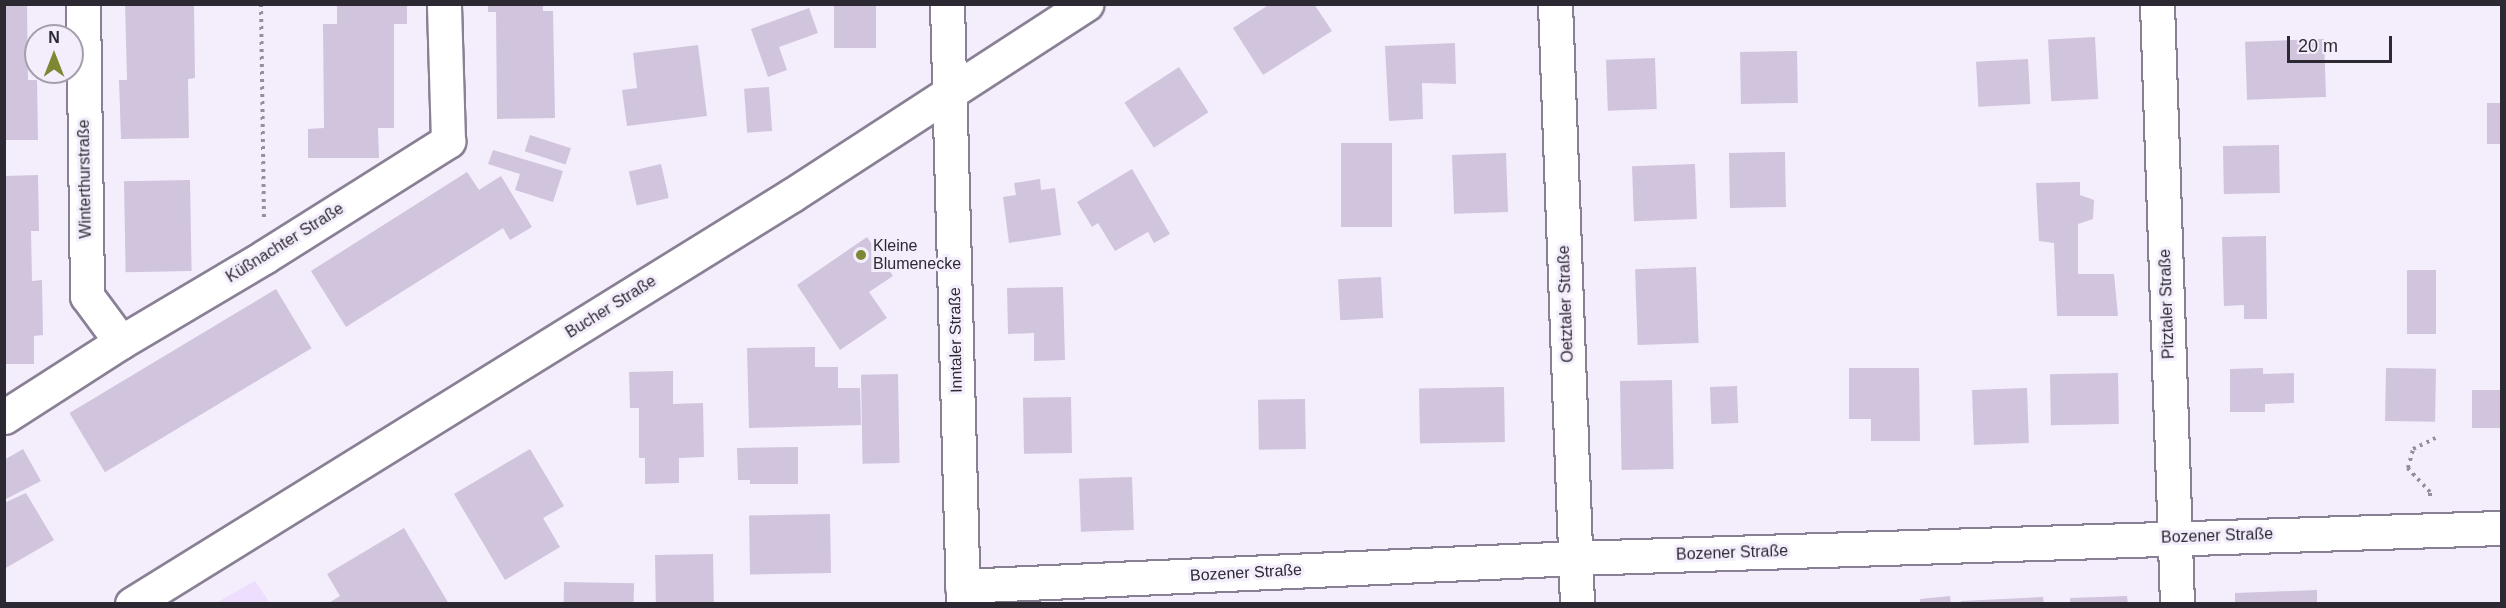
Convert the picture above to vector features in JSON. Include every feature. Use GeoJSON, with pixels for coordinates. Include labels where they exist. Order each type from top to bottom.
{"type":"FeatureCollection","features":[{"type":"Feature","properties":{"kind":"street","name":"Winterthurstraße"},"geometry":{"type":"LineString","coordinates":[[83,4],[87,297],[121,342]]}},
{"type":"Feature","properties":{"kind":"street","name":"Küßnachter Straße"},"geometry":{"type":"LineString","coordinates":[[4,417],[121,342],[264,257],[448,141],[444,4]]}},
{"type":"Feature","properties":{"kind":"street","name":"Inntaler Straße"},"geometry":{"type":"LineString","coordinates":[[947,4],[963,595]]}},
{"type":"Feature","properties":{"kind":"street","name":"Bucher Straße"},"geometry":{"type":"LineString","coordinates":[[132,603],[579,328],[1086,4]]}},
{"type":"Feature","properties":{"kind":"street","name":"Oetztaler Straße"},"geometry":{"type":"LineString","coordinates":[[1555,4],[1577,603]]}},
{"type":"Feature","properties":{"kind":"street","name":"Pitztaler Straße"},"geometry":{"type":"LineString","coordinates":[[2157,4],[2177,603]]}},
{"type":"Feature","properties":{"kind":"street","name":"Bozener Straße"},"geometry":{"type":"LineString","coordinates":[[963,595],[1576,558],[2502,528]]}},
{"type":"Feature","properties":{"kind":"path"},"geometry":{"type":"LineString","coordinates":[[261,4],[264,257]]}},
{"type":"Feature","properties":{"kind":"path"},"geometry":{"type":"LineString","coordinates":[[2428,530],[2430,492],[2408,468],[2413,449],[2436,438]]}},
{"type":"Feature","properties":{"kind":"shaded area"},"geometry":{"type":"Polygon","coordinates":[[[255,581],[270,603],[216,603],[255,581]]]}},
{"type":"Feature","properties":{"kind":"building"},"geometry":{"type":"Polygon","coordinates":[[[125,4],[194,4],[195,78],[188,79],[189,138],[121,139],[119,80],[127,80],[125,4]]]}},
{"type":"Feature","properties":{"kind":"building"},"geometry":{"type":"Polygon","coordinates":[[[337,4],[407,4],[407,24],[394,24],[394,128],[378,128],[379,158],[308,158],[308,129],[324,128],[323,24],[337,24],[337,4]]]}},
{"type":"Feature","properties":{"kind":"building"},"geometry":{"type":"Polygon","coordinates":[[[488,4],[543,4],[543,11],[553,11],[555,118],[497,119],[496,12],[488,12],[488,4]]]}},
{"type":"Feature","properties":{"kind":"building"},"geometry":{"type":"Polygon","coordinates":[[[834,4],[876,4],[876,48],[834,48],[834,4]]]}},
{"type":"Feature","properties":{"kind":"building"},"geometry":{"type":"Polygon","coordinates":[[[1270,4],[1314,4],[1332,31],[1263,75],[1233,28],[1270,4]]]}},
{"type":"Feature","properties":{"kind":"building"},"geometry":{"type":"Polygon","coordinates":[[[4,5],[27,5],[27,24],[24,24],[24,84],[37,84],[38,140],[4,140],[4,5]]]}},
{"type":"Feature","properties":{"kind":"building"},"geometry":{"type":"Polygon","coordinates":[[[809,8],[818,33],[779,47],[787,70],[768,77],[751,29],[809,8]]]}},
{"type":"Feature","properties":{"kind":"building"},"geometry":{"type":"Polygon","coordinates":[[[2095,37],[2098,99],[2051,101],[2048,39],[2095,37]]]}},
{"type":"Feature","properties":{"kind":"building"},"geometry":{"type":"Polygon","coordinates":[[[2324,39],[2326,97],[2247,100],[2245,42],[2324,39]]]}},
{"type":"Feature","properties":{"kind":"building"},"geometry":{"type":"Polygon","coordinates":[[[1455,43],[1456,84],[1422,83],[1423,119],[1389,121],[1385,46],[1455,43]]]}},
{"type":"Feature","properties":{"kind":"building"},"geometry":{"type":"Polygon","coordinates":[[[698,45],[707,116],[627,126],[622,90],[637,88],[633,53],[698,45]]]}},
{"type":"Feature","properties":{"kind":"building"},"geometry":{"type":"Polygon","coordinates":[[[1797,51],[1798,103],[1741,104],[1740,52],[1797,51]]]}},
{"type":"Feature","properties":{"kind":"building"},"geometry":{"type":"Polygon","coordinates":[[[1655,58],[1657,109],[1608,111],[1606,60],[1655,58]]]}},
{"type":"Feature","properties":{"kind":"building"},"geometry":{"type":"Polygon","coordinates":[[[2028,59],[2030,104],[1978,107],[1976,62],[2028,59]]]}},
{"type":"Feature","properties":{"kind":"building"},"geometry":{"type":"Polygon","coordinates":[[[1179,67],[1208,112],[1154,148],[1124,102],[1179,67]]]}},
{"type":"Feature","properties":{"kind":"building"},"geometry":{"type":"Polygon","coordinates":[[[769,87],[772,131],[747,133],[744,89],[769,87]]]}},
{"type":"Feature","properties":{"kind":"building"},"geometry":{"type":"Polygon","coordinates":[[[2487,103],[2502,103],[2502,144],[2487,144],[2487,103]]]}},
{"type":"Feature","properties":{"kind":"building"},"geometry":{"type":"Polygon","coordinates":[[[530,135],[571,148],[566,164],[525,151],[530,135]]]}},
{"type":"Feature","properties":{"kind":"building"},"geometry":{"type":"Polygon","coordinates":[[[1341,143],[1392,143],[1392,227],[1341,227],[1341,143]]]}},
{"type":"Feature","properties":{"kind":"building"},"geometry":{"type":"Polygon","coordinates":[[[2279,145],[2280,193],[2224,194],[2223,146],[2279,145]]]}},
{"type":"Feature","properties":{"kind":"building"},"geometry":{"type":"Polygon","coordinates":[[[493,150],[563,171],[553,202],[515,190],[520,174],[488,164],[493,150]]]}},
{"type":"Feature","properties":{"kind":"building"},"geometry":{"type":"Polygon","coordinates":[[[1785,152],[1786,207],[1730,208],[1729,153],[1785,152]]]}},
{"type":"Feature","properties":{"kind":"building"},"geometry":{"type":"Polygon","coordinates":[[[1506,153],[1508,212],[1454,214],[1452,155],[1506,153]]]}},
{"type":"Feature","properties":{"kind":"building"},"geometry":{"type":"Polygon","coordinates":[[[661,164],[669,198],[637,206],[629,171],[661,164]]]}},
{"type":"Feature","properties":{"kind":"building"},"geometry":{"type":"Polygon","coordinates":[[[1695,164],[1697,219],[1634,221],[1632,166],[1695,164]]]}},
{"type":"Feature","properties":{"kind":"building"},"geometry":{"type":"Polygon","coordinates":[[[1132,169],[1170,234],[1154,243],[1148,232],[1115,251],[1098,223],[1092,227],[1077,202],[1132,169]]]}},
{"type":"Feature","properties":{"kind":"building"},"geometry":{"type":"Polygon","coordinates":[[[467,172],[479,190],[501,176],[532,227],[510,240],[503,228],[346,327],[311,271],[467,172]]]}},
{"type":"Feature","properties":{"kind":"building"},"geometry":{"type":"Polygon","coordinates":[[[38,175],[39,231],[31,231],[32,281],[42,280],[43,335],[34,336],[34,364],[4,364],[4,176],[38,175]]]}},
{"type":"Feature","properties":{"kind":"building"},"geometry":{"type":"Polygon","coordinates":[[[1040,179],[1041,190],[1055,188],[1061,235],[1009,243],[1003,197],[1016,195],[1014,183],[1040,179]]]}},
{"type":"Feature","properties":{"kind":"building"},"geometry":{"type":"Polygon","coordinates":[[[190,180],[192,271],[126,272],[124,181],[190,180]]]}},
{"type":"Feature","properties":{"kind":"building"},"geometry":{"type":"Polygon","coordinates":[[[2080,182],[2080,195],[2094,200],[2093,219],[2078,224],[2078,274],[2114,274],[2118,316],[2057,316],[2054,243],[2039,241],[2036,183],[2080,182]]]}},
{"type":"Feature","properties":{"kind":"building"},"geometry":{"type":"Polygon","coordinates":[[[2266,236],[2267,319],[2244,319],[2244,305],[2224,306],[2222,237],[2266,236]]]}},
{"type":"Feature","properties":{"kind":"building"},"geometry":{"type":"Polygon","coordinates":[[[867,237],[893,276],[869,292],[887,318],[840,350],[797,285],[867,237]]]}},
{"type":"Feature","properties":{"kind":"building"},"geometry":{"type":"Polygon","coordinates":[[[1696,267],[1699,343],[1638,345],[1635,269],[1696,267]]]}},
{"type":"Feature","properties":{"kind":"building"},"geometry":{"type":"Polygon","coordinates":[[[2407,270],[2436,270],[2436,334],[2407,334],[2407,270]]]}},
{"type":"Feature","properties":{"kind":"building"},"geometry":{"type":"Polygon","coordinates":[[[1381,277],[1383,318],[1340,320],[1338,279],[1381,277]]]}},
{"type":"Feature","properties":{"kind":"building"},"geometry":{"type":"Polygon","coordinates":[[[1063,287],[1065,360],[1034,361],[1034,333],[1008,334],[1007,288],[1063,287]]]}},
{"type":"Feature","properties":{"kind":"building"},"geometry":{"type":"Polygon","coordinates":[[[276,289],[312,348],[105,472],[69,413],[276,289]]]}},
{"type":"Feature","properties":{"kind":"building"},"geometry":{"type":"Polygon","coordinates":[[[815,347],[815,367],[838,367],[838,388],[860,388],[861,425],[749,428],[747,348],[815,347]]]}},
{"type":"Feature","properties":{"kind":"building"},"geometry":{"type":"Polygon","coordinates":[[[1849,368],[1919,368],[1920,441],[1871,441],[1871,419],[1849,419],[1849,368]]]}},
{"type":"Feature","properties":{"kind":"building"},"geometry":{"type":"Polygon","coordinates":[[[2263,368],[2263,374],[2294,373],[2294,403],[2265,404],[2265,412],[2230,412],[2230,369],[2263,368]]]}},
{"type":"Feature","properties":{"kind":"building"},"geometry":{"type":"Polygon","coordinates":[[[2386,368],[2436,369],[2435,422],[2385,421],[2386,368]]]}},
{"type":"Feature","properties":{"kind":"building"},"geometry":{"type":"Polygon","coordinates":[[[673,371],[673,404],[703,403],[704,457],[679,458],[679,483],[645,484],[645,458],[639,458],[639,408],[630,408],[629,372],[673,371]]]}},
{"type":"Feature","properties":{"kind":"building"},"geometry":{"type":"Polygon","coordinates":[[[2118,373],[2119,424],[2051,425],[2050,374],[2118,373]]]}},
{"type":"Feature","properties":{"kind":"building"},"geometry":{"type":"Polygon","coordinates":[[[898,374],[900,463],[863,464],[861,375],[898,374]]]}},
{"type":"Feature","properties":{"kind":"building"},"geometry":{"type":"Polygon","coordinates":[[[1672,380],[1674,469],[1622,470],[1620,381],[1672,380]]]}},
{"type":"Feature","properties":{"kind":"building"},"geometry":{"type":"Polygon","coordinates":[[[1737,386],[1738,423],[1711,424],[1710,387],[1737,386]]]}},
{"type":"Feature","properties":{"kind":"building"},"geometry":{"type":"Polygon","coordinates":[[[1504,387],[1505,442],[1420,443],[1419,388],[1504,387]]]}},
{"type":"Feature","properties":{"kind":"building"},"geometry":{"type":"Polygon","coordinates":[[[2027,388],[2029,443],[1974,445],[1972,390],[2027,388]]]}},
{"type":"Feature","properties":{"kind":"building"},"geometry":{"type":"Polygon","coordinates":[[[2472,390],[2502,390],[2502,428],[2472,428],[2472,390]]]}},
{"type":"Feature","properties":{"kind":"building"},"geometry":{"type":"Polygon","coordinates":[[[1071,397],[1072,453],[1024,454],[1023,398],[1071,397]]]}},
{"type":"Feature","properties":{"kind":"building"},"geometry":{"type":"Polygon","coordinates":[[[1305,399],[1306,449],[1259,450],[1258,400],[1305,399]]]}},
{"type":"Feature","properties":{"kind":"building"},"geometry":{"type":"Polygon","coordinates":[[[798,447],[798,484],[750,484],[750,480],[738,480],[737,448],[798,447]]]}},
{"type":"Feature","properties":{"kind":"building"},"geometry":{"type":"Polygon","coordinates":[[[23,449],[41,481],[4,500],[4,460],[23,449]]]}},
{"type":"Feature","properties":{"kind":"building"},"geometry":{"type":"Polygon","coordinates":[[[530,449],[564,506],[543,518],[560,547],[505,580],[454,494],[530,449]]]}},
{"type":"Feature","properties":{"kind":"building"},"geometry":{"type":"Polygon","coordinates":[[[1132,477],[1134,530],[1081,532],[1079,479],[1132,477]]]}},
{"type":"Feature","properties":{"kind":"building"},"geometry":{"type":"Polygon","coordinates":[[[26,493],[54,540],[4,569],[4,503],[26,493]]]}},
{"type":"Feature","properties":{"kind":"building"},"geometry":{"type":"Polygon","coordinates":[[[830,514],[831,573],[750,574],[749,515],[830,514]]]}},
{"type":"Feature","properties":{"kind":"building"},"geometry":{"type":"Polygon","coordinates":[[[404,528],[449,604],[327,604],[340,596],[327,574],[404,528]]]}},
{"type":"Feature","properties":{"kind":"building"},"geometry":{"type":"Polygon","coordinates":[[[713,554],[714,604],[656,604],[655,555],[713,554]]]}},
{"type":"Feature","properties":{"kind":"building"},"geometry":{"type":"Polygon","coordinates":[[[564,582],[634,583],[634,604],[564,604],[564,582]]]}},
{"type":"Feature","properties":{"kind":"building"},"geometry":{"type":"Polygon","coordinates":[[[2317,590],[2317,604],[2235,604],[2235,593],[2317,590]]]}},
{"type":"Feature","properties":{"kind":"building"},"geometry":{"type":"Polygon","coordinates":[[[1950,596],[1951,604],[1920,604],[1920,599],[1950,596]]]}},
{"type":"Feature","properties":{"kind":"building"},"geometry":{"type":"Polygon","coordinates":[[[2127,596],[2128,604],[2070,604],[2070,598],[2127,596]]]}},
{"type":"Feature","properties":{"kind":"building"},"geometry":{"type":"Polygon","coordinates":[[[2043,597],[2044,604],[1961,604],[1961,601],[2043,597]]]}},
{"type":"Feature","properties":{"kind":"place","name":"Kleine Blumenecke"},"geometry":{"type":"Point","coordinates":[861,255]}}]}
